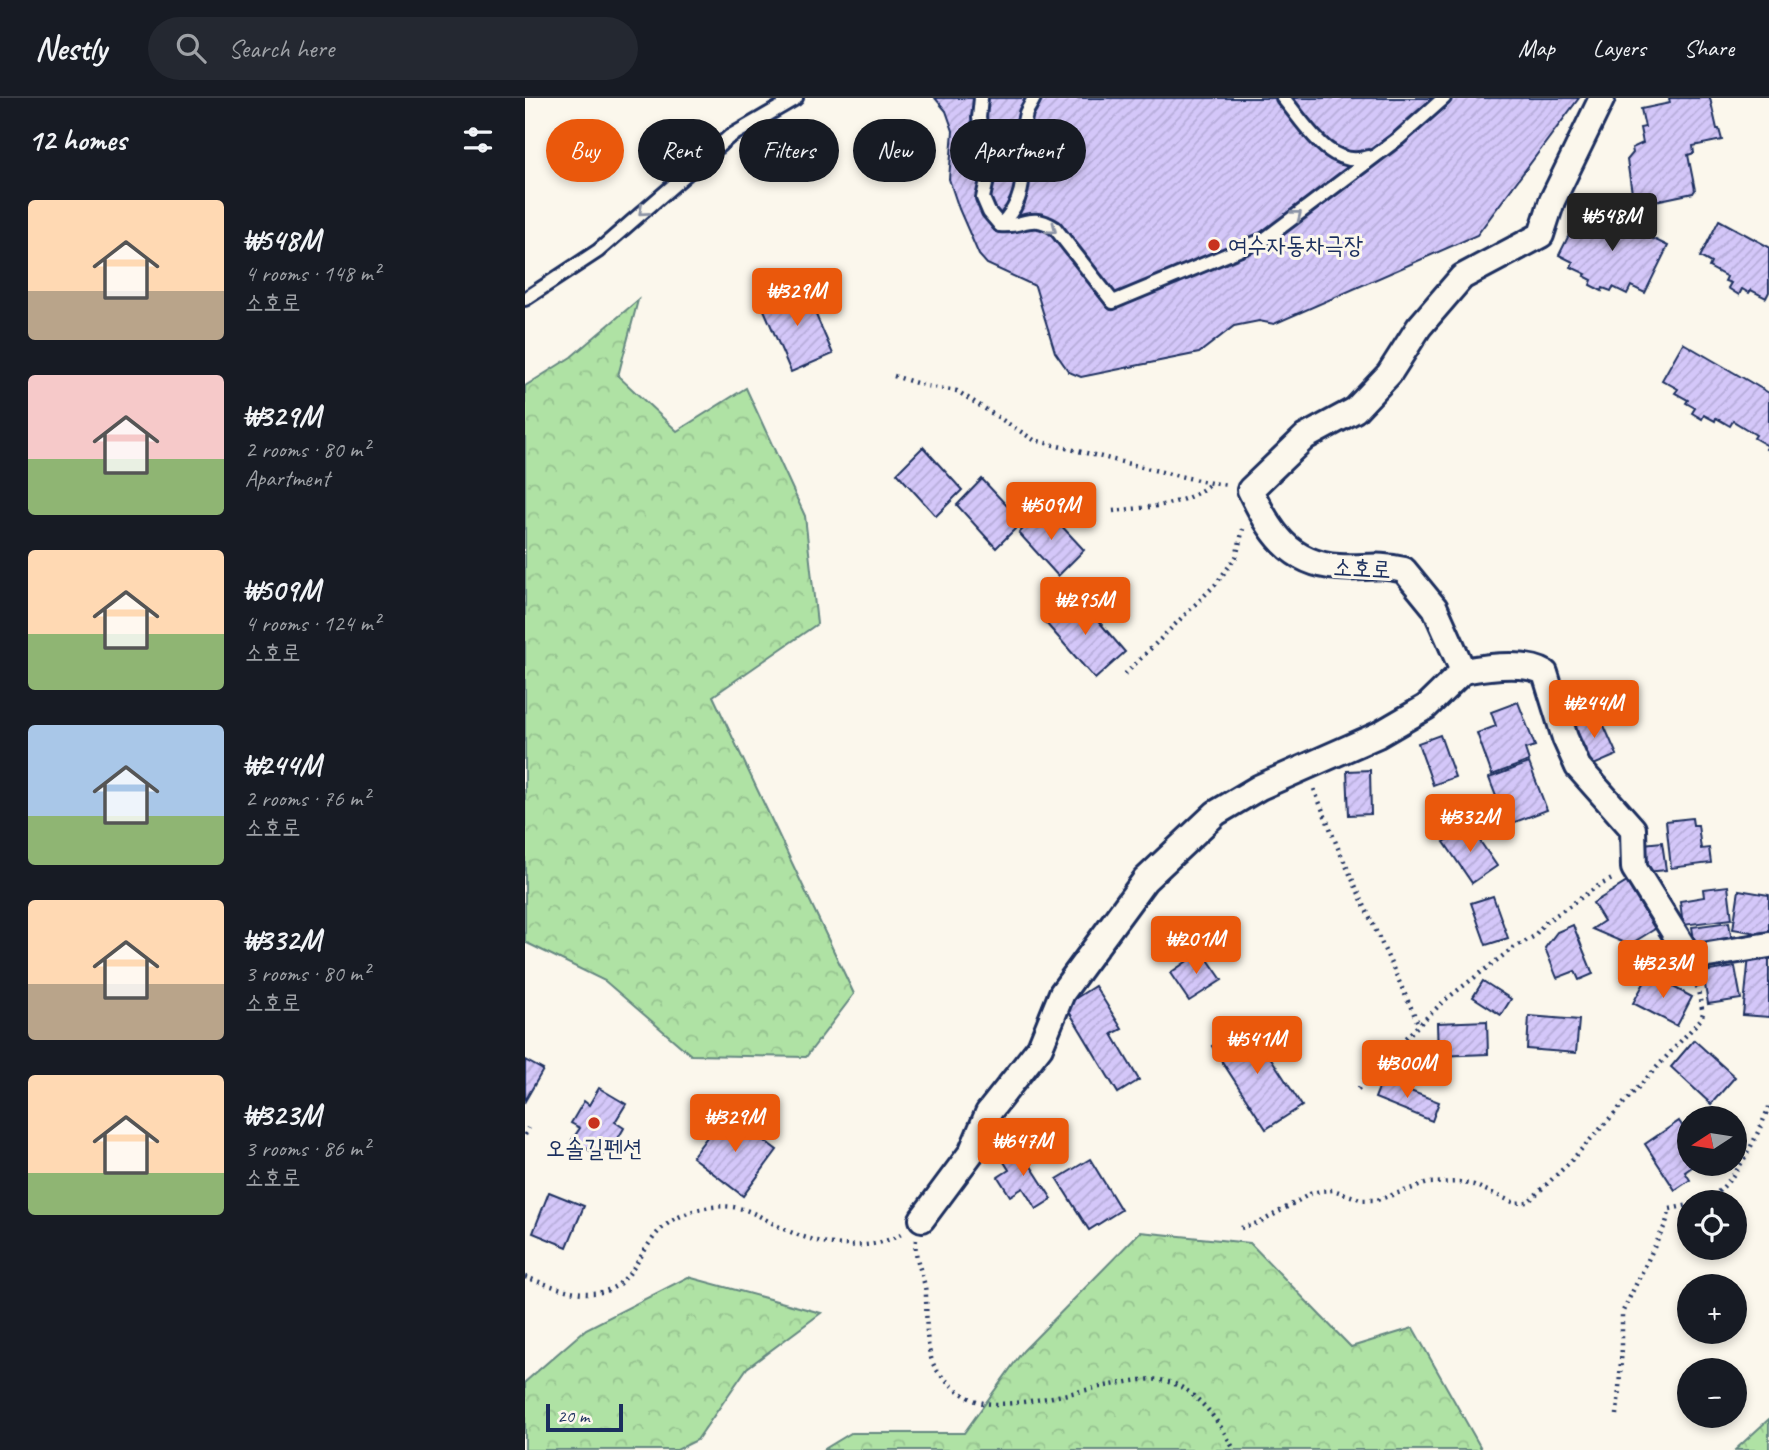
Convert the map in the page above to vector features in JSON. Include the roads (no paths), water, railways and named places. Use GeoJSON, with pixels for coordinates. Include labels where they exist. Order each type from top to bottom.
{"type":"FeatureCollection","features":[{"type":"Feature","properties":{"kind":"street","name":"소호로"},"geometry":{"type":"LineString","coordinates":[[1463,671],[1434,608],[1403,570],[1370,565],[1321,565],[1305,558],[1290,549],[1269,528],[1249,490],[1305,437],[1355,410],[1389,374],[1419,327],[1462,277],[1541,235],[1552,201],[1602,98]]}},
{"type":"Feature","properties":{"kind":"street"},"geometry":{"type":"LineString","coordinates":[[922,1219],[971,1153],[988,1113],[1040,1047],[1062,993],[1145,880],[1216,813],[1261,787],[1378,735],[1426,707],[1463,671],[1486,667],[1536,667],[1545,673],[1577,767],[1633,829],[1634,868],[1690,958],[1769,945]]}},
{"type":"Feature","properties":{"kind":"lane"},"geometry":{"type":"LineString","coordinates":[[525,299],[598,251],[729,137],[796,98]]}},
{"type":"Feature","properties":{"kind":"lane"},"geometry":{"type":"LineString","coordinates":[[981,98],[979,118],[989,171],[982,198],[993,219],[1000,225],[1010,226],[1029,220],[1047,223],[1055,228],[1113,302],[1265,239],[1399,138],[1444,98]]}},
{"type":"Feature","properties":{"kind":"lane"},"geometry":{"type":"LineString","coordinates":[[1000,225],[1012,215],[1020,192],[1024,170],[1026,114],[1034,98]]}},
{"type":"Feature","properties":{"kind":"lane"},"geometry":{"type":"LineString","coordinates":[[1283,98],[1327,150],[1354,161],[1375,155]]}},
{"type":"Feature","properties":{"kind":"place","name":"여수자동차극장"},"geometry":{"type":"Point","coordinates":[1214,245]}},
{"type":"Feature","properties":{"kind":"place","name":"오솔길펜션"},"geometry":{"type":"Point","coordinates":[594,1123]}}]}
